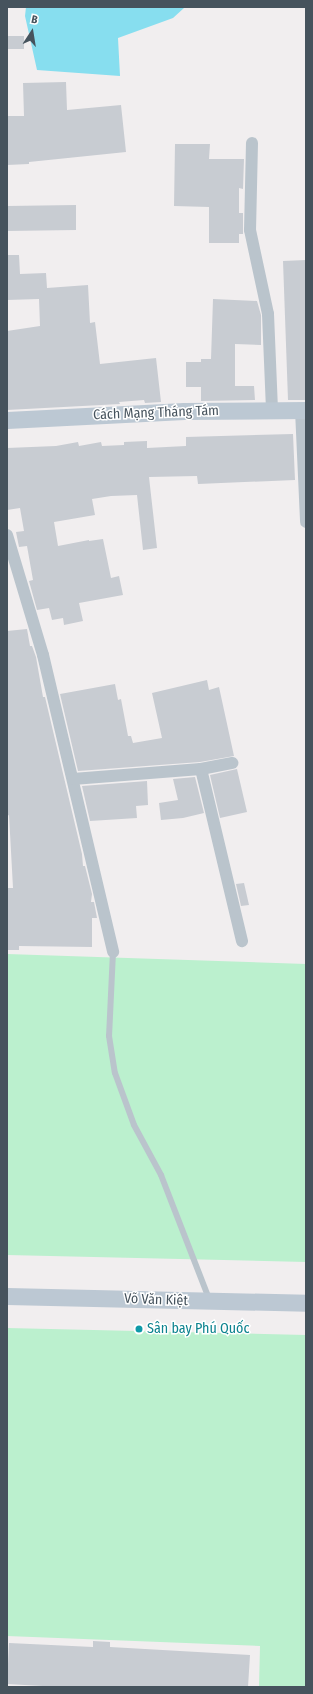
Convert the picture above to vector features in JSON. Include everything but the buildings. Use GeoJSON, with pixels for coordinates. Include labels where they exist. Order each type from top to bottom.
{"type":"FeatureCollection","features":[{"type":"Feature","properties":{"kind":"street"},"geometry":{"type":"LineString","coordinates":[[252,143],[250,230],[268,314],[272,410]]}},
{"type":"Feature","properties":{"kind":"street"},"geometry":{"type":"LineString","coordinates":[[303,410],[306,522]]}},
{"type":"Feature","properties":{"kind":"street","name":"Cách Mạng Tháng Tám"},"geometry":{"type":"LineString","coordinates":[[7,420],[184,412],[303,410]]}},
{"type":"Feature","properties":{"kind":"street"},"geometry":{"type":"LineString","coordinates":[[7,535],[43,655],[113,952]]}},
{"type":"Feature","properties":{"kind":"street"},"geometry":{"type":"LineString","coordinates":[[73,779],[201,769],[232,763]]}},
{"type":"Feature","properties":{"kind":"street"},"geometry":{"type":"LineString","coordinates":[[201,769],[242,941]]}},
{"type":"Feature","properties":{"kind":"street","name":"Võ Văn Kiệt"},"geometry":{"type":"LineString","coordinates":[[7,1296],[306,1304]]}},
{"type":"Feature","properties":{"kind":"lane"},"geometry":{"type":"LineString","coordinates":[[113,952],[109,1036],[115,1073],[134,1126],[161,1175],[210,1302]]}},
{"type":"Feature","properties":{"kind":"green space"},"geometry":{"type":"Polygon","coordinates":[[[7,954],[306,964],[306,1262],[7,1255],[7,954]]]}},
{"type":"Feature","properties":{"kind":"green space"},"geometry":{"type":"Polygon","coordinates":[[[7,1328],[306,1335],[306,1687],[259,1687],[260,1646],[7,1636],[7,1328]]]}},
{"type":"Feature","properties":{"kind":"water"},"geometry":{"type":"Polygon","coordinates":[[[26,7],[184,8],[173,18],[118,38],[120,76],[37,70],[25,16],[26,7]]]}},
{"type":"Feature","properties":{"kind":"place","name":"Sân bay Phú Quốc"},"geometry":{"type":"Point","coordinates":[139,1329]}}]}
